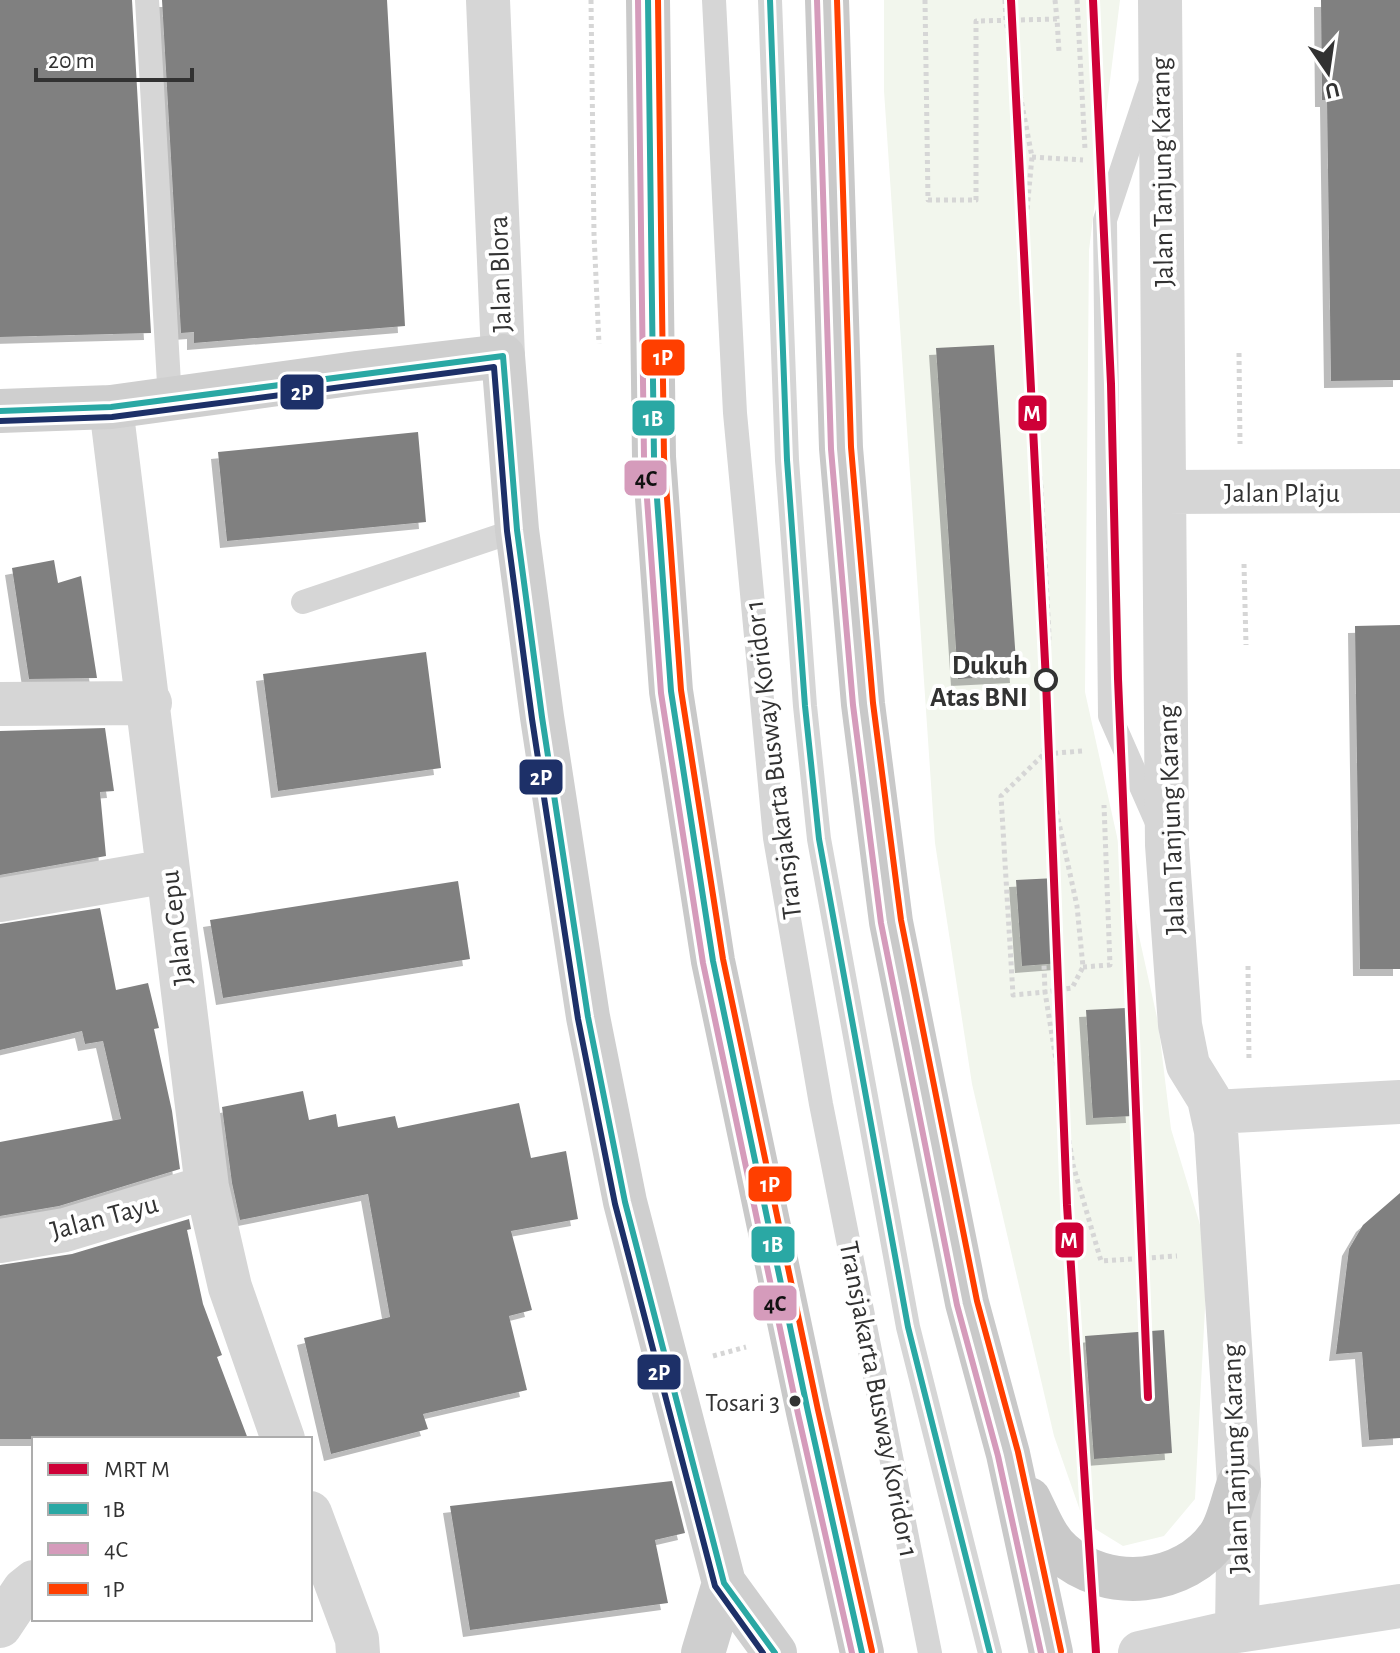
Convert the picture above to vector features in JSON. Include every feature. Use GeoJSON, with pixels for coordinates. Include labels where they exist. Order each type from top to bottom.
{"type":"FeatureCollection","features":[{"type":"Feature","properties":{"kind":"main road"},"geometry":{"type":"LineString","coordinates":[[648,0],[654,457],[671,691],[713,961],[862,1653]]}},
{"type":"Feature","properties":{"kind":"main road"},"geometry":{"type":"LineString","coordinates":[[827,0],[841,448],[863,704],[891,922],[967,1303],[1008,1454],[1051,1653]]}},
{"type":"Feature","properties":{"kind":"main road"},"geometry":{"type":"LineString","coordinates":[[1008,1454],[1043,1527],[1061,1552],[1090,1570],[1127,1580],[1153,1578],[1198,1557],[1221,1534],[1239,1483]]}},
{"type":"Feature","properties":{"kind":"street","name":"Jalan Blora"},"geometry":{"type":"LineString","coordinates":[[488,0],[503,356],[517,530],[588,1017],[625,1202],[724,1583],[775,1653]]}},
{"type":"Feature","properties":{"kind":"street","name":"Jalan Tanjung Karang"},"geometry":{"type":"LineString","coordinates":[[1160,0],[1167,845],[1180,1025],[1188,1065],[1214,1112],[1226,1253],[1239,1483],[1237,1631]]}},
{"type":"Feature","properties":{"kind":"street"},"geometry":{"type":"LineString","coordinates":[[0,411],[111,407],[170,401],[357,373],[503,356]]}},
{"type":"Feature","properties":{"kind":"street","name":"Jalan Cepu"},"geometry":{"type":"LineString","coordinates":[[111,407],[150,703],[207,1187],[230,1287],[278,1437]]}},
{"type":"Feature","properties":{"kind":"street","name":"Jalan Plaju"},"geometry":{"type":"LineString","coordinates":[[1164,492],[1400,491]]}},
{"type":"Feature","properties":{"kind":"street"},"geometry":{"type":"LineString","coordinates":[[0,704],[150,703]]}},
{"type":"Feature","properties":{"kind":"street"},"geometry":{"type":"LineString","coordinates":[[0,900],[168,871]]}},
{"type":"Feature","properties":{"kind":"street"},"geometry":{"type":"LineString","coordinates":[[1214,1112],[1400,1102]]}},
{"type":"Feature","properties":{"kind":"street","name":"Jalan Tayu"},"geometry":{"type":"LineString","coordinates":[[0,1241],[65,1230],[207,1187]]}},
{"type":"Feature","properties":{"kind":"street"},"geometry":{"type":"LineString","coordinates":[[312,1518],[357,1639],[358,1653]]}},
{"type":"Feature","properties":{"kind":"street"},"geometry":{"type":"LineString","coordinates":[[703,1653],[724,1583]]}},
{"type":"Feature","properties":{"kind":"street"},"geometry":{"type":"LineString","coordinates":[[0,1626],[24,1590],[32,1584]]}},
{"type":"Feature","properties":{"kind":"street"},"geometry":{"type":"LineString","coordinates":[[1140,1653],[1237,1631],[1400,1606]]}},
{"type":"Feature","properties":{"kind":"lane"},"geometry":{"type":"LineString","coordinates":[[147,0],[170,401]]}},
{"type":"Feature","properties":{"kind":"lane","name":"Transjakarta Busway Koridor 1"},"geometry":{"type":"LineString","coordinates":[[714,0],[735,413],[775,838],[821,1104],[930,1653]]}},
{"type":"Feature","properties":{"kind":"lane","name":"Transjakarta Busway Koridor 1"},"geometry":{"type":"LineString","coordinates":[[770,0],[787,460],[805,706],[819,839],[908,1327],[990,1653]]}},
{"type":"Feature","properties":{"kind":"lane"},"geometry":{"type":"LineString","coordinates":[[1160,51],[1105,220],[1110,716],[1167,845]]}},
{"type":"Feature","properties":{"kind":"lane"},"geometry":{"type":"LineString","coordinates":[[303,602],[517,530]]}},
{"type":"Feature","properties":{"kind":"path"},"geometry":{"type":"LineString","coordinates":[[925,0],[928,200],[976,200],[976,21],[1057,19]]}},
{"type":"Feature","properties":{"kind":"path"},"geometry":{"type":"LineString","coordinates":[[1005,0],[1006,21],[1032,157],[1025,231],[1027,343],[1041,488],[1049,635],[1044,754],[1077,906],[1083,967],[1072,988],[1013,995],[1001,796],[1044,754],[1087,751]]}},
{"type":"Feature","properties":{"kind":"path"},"geometry":{"type":"LineString","coordinates":[[1055,0],[1059,52]]}},
{"type":"Feature","properties":{"kind":"path"},"geometry":{"type":"LineString","coordinates":[[1032,157],[1086,160],[1077,0]]}},
{"type":"Feature","properties":{"kind":"path"},"geometry":{"type":"LineString","coordinates":[[1239,353],[1240,459]]}},
{"type":"Feature","properties":{"kind":"path"},"geometry":{"type":"LineString","coordinates":[[1244,564],[1246,645]]}},
{"type":"Feature","properties":{"kind":"path"},"geometry":{"type":"LineString","coordinates":[[1083,967],[1110,965],[1104,799]]}},
{"type":"Feature","properties":{"kind":"path"},"geometry":{"type":"LineString","coordinates":[[1044,965],[1045,992],[1073,1165],[1101,1261],[1226,1253]]}},
{"type":"Feature","properties":{"kind":"path"},"geometry":{"type":"LineString","coordinates":[[1248,966],[1249,1068]]}},
{"type":"Feature","properties":{"kind":"shaded area"},"geometry":{"type":"Polygon","coordinates":[[[884,0],[1120,0],[1089,250],[1085,692],[1158,1022],[1171,1129],[1208,1251],[1195,1499],[1164,1536],[1123,1546],[1084,1522],[1054,1436],[972,1084],[935,843],[884,91],[884,0]]]}},
{"type":"Feature","properties":{"kind":"building"},"geometry":{"type":"Polygon","coordinates":[[[0,0],[132,0],[151,333],[0,337],[0,0]]]}},
{"type":"Feature","properties":{"kind":"building"},"geometry":{"type":"Polygon","coordinates":[[[162,0],[387,0],[405,326],[194,343],[194,332],[181,333],[162,0]]]}},
{"type":"Feature","properties":{"kind":"building"},"geometry":{"type":"Polygon","coordinates":[[[1321,0],[1400,0],[1400,380],[1331,381],[1327,100],[1322,100],[1321,0]]]}},
{"type":"Feature","properties":{"kind":"building"},"geometry":{"type":"Polygon","coordinates":[[[994,345],[1017,676],[958,679],[936,348],[994,345]]]}},
{"type":"Feature","properties":{"kind":"building"},"geometry":{"type":"Polygon","coordinates":[[[418,432],[426,522],[227,541],[218,452],[418,432]]]}},
{"type":"Feature","properties":{"kind":"building"},"geometry":{"type":"Polygon","coordinates":[[[54,560],[58,583],[81,576],[97,678],[29,679],[12,568],[54,560]]]}},
{"type":"Feature","properties":{"kind":"building"},"geometry":{"type":"Polygon","coordinates":[[[1400,625],[1400,969],[1360,969],[1355,626],[1400,625]]]}},
{"type":"Feature","properties":{"kind":"building"},"geometry":{"type":"Polygon","coordinates":[[[426,652],[441,768],[278,791],[263,674],[426,652]]]}},
{"type":"Feature","properties":{"kind":"building"},"geometry":{"type":"Polygon","coordinates":[[[105,728],[114,791],[100,792],[106,856],[0,875],[0,731],[105,728]]]}},
{"type":"Feature","properties":{"kind":"building"},"geometry":{"type":"Polygon","coordinates":[[[1056,878],[1061,963],[1022,966],[1016,880],[1056,878]]]}},
{"type":"Feature","properties":{"kind":"building"},"geometry":{"type":"Polygon","coordinates":[[[458,881],[470,959],[223,998],[210,920],[458,881]]]}},
{"type":"Feature","properties":{"kind":"building"},"geometry":{"type":"Polygon","coordinates":[[[100,908],[116,990],[148,983],[159,1028],[154,1029],[172,1111],[180,1169],[59,1206],[0,1216],[0,1142],[121,1119],[103,1041],[85,1044],[82,1031],[0,1050],[0,924],[100,908]]]}},
{"type":"Feature","properties":{"kind":"building"},"geometry":{"type":"Polygon","coordinates":[[[1126,1008],[1133,1116],[1093,1118],[1086,1010],[1126,1008]]]}},
{"type":"Feature","properties":{"kind":"building"},"geometry":{"type":"Polygon","coordinates":[[[303,1091],[309,1120],[336,1114],[338,1127],[395,1116],[398,1128],[519,1103],[531,1158],[566,1151],[578,1219],[511,1231],[532,1310],[509,1316],[527,1390],[423,1414],[428,1429],[331,1454],[304,1338],[390,1317],[368,1194],[240,1220],[222,1107],[303,1091]]]}},
{"type":"Feature","properties":{"kind":"building"},"geometry":{"type":"Polygon","coordinates":[[[1400,1193],[1400,1438],[1369,1440],[1362,1352],[1336,1354],[1349,1249],[1363,1225],[1400,1193]]]}},
{"type":"Feature","properties":{"kind":"building"},"geometry":{"type":"Polygon","coordinates":[[[189,1219],[191,1229],[187,1230],[203,1304],[222,1355],[217,1357],[247,1437],[0,1439],[0,1265],[72,1254],[189,1219]]]}},
{"type":"Feature","properties":{"kind":"building"},"geometry":{"type":"Polygon","coordinates":[[[1164,1330],[1172,1453],[1094,1459],[1085,1336],[1164,1330]]]}},
{"type":"Feature","properties":{"kind":"building"},"geometry":{"type":"Polygon","coordinates":[[[672,1481],[685,1533],[655,1540],[668,1603],[470,1630],[450,1506],[672,1481]]]}},
{"type":"Feature","properties":{"kind":"metro line","name":"M"},"geometry":{"type":"LineString","coordinates":[[1011,0],[1046,681],[1067,1205],[1096,1653]]}},
{"type":"Feature","properties":{"kind":"metro line","name":"M"},"geometry":{"type":"LineString","coordinates":[[1093,0],[1111,384],[1118,679],[1148,1397]]}},
{"type":"Feature","properties":{"kind":"transit line","name":"4C"},"geometry":{"type":"LineString","coordinates":[[638,0],[644,457],[661,693],[703,963],[852,1653]]}},
{"type":"Feature","properties":{"kind":"transit line","name":"1B"},"geometry":{"type":"LineString","coordinates":[[648,0],[654,457],[671,691],[713,961],[862,1653]]}},
{"type":"Feature","properties":{"kind":"transit line","name":"1P"},"geometry":{"type":"LineString","coordinates":[[658,0],[664,457],[681,690],[723,959],[872,1651]]}},
{"type":"Feature","properties":{"kind":"transit line","name":"1B"},"geometry":{"type":"LineString","coordinates":[[770,0],[787,460],[805,706],[819,839],[908,1327],[990,1653]]}},
{"type":"Feature","properties":{"kind":"transit line","name":"4C"},"geometry":{"type":"LineString","coordinates":[[817,0],[831,449],[853,705],[881,923],[957,1305],[998,1456],[1041,1653]]}},
{"type":"Feature","properties":{"kind":"transit line","name":"1P"},"geometry":{"type":"LineString","coordinates":[[837,0],[851,447],[873,703],[901,920],[977,1301],[1018,1452],[1061,1651]]}},
{"type":"Feature","properties":{"kind":"transit line","name":"1B"},"geometry":{"type":"LineString","coordinates":[[0,411],[111,407],[503,356],[517,530],[542,717],[588,1017],[625,1202],[724,1583],[775,1653]]}},
{"type":"Feature","properties":{"kind":"transit line","name":"2P"},"geometry":{"type":"LineString","coordinates":[[0,421],[112,417],[494,367],[507,531],[532,719],[578,1019],[615,1204],[715,1586],[763,1653]]}},
{"type":"Feature","properties":{"kind":"place","name":"Dukuh Atas BNI"},"geometry":{"type":"Point","coordinates":[1046,680]}},
{"type":"Feature","properties":{"kind":"place","name":"Tosari 3"},"geometry":{"type":"Point","coordinates":[795,1401]}}]}
